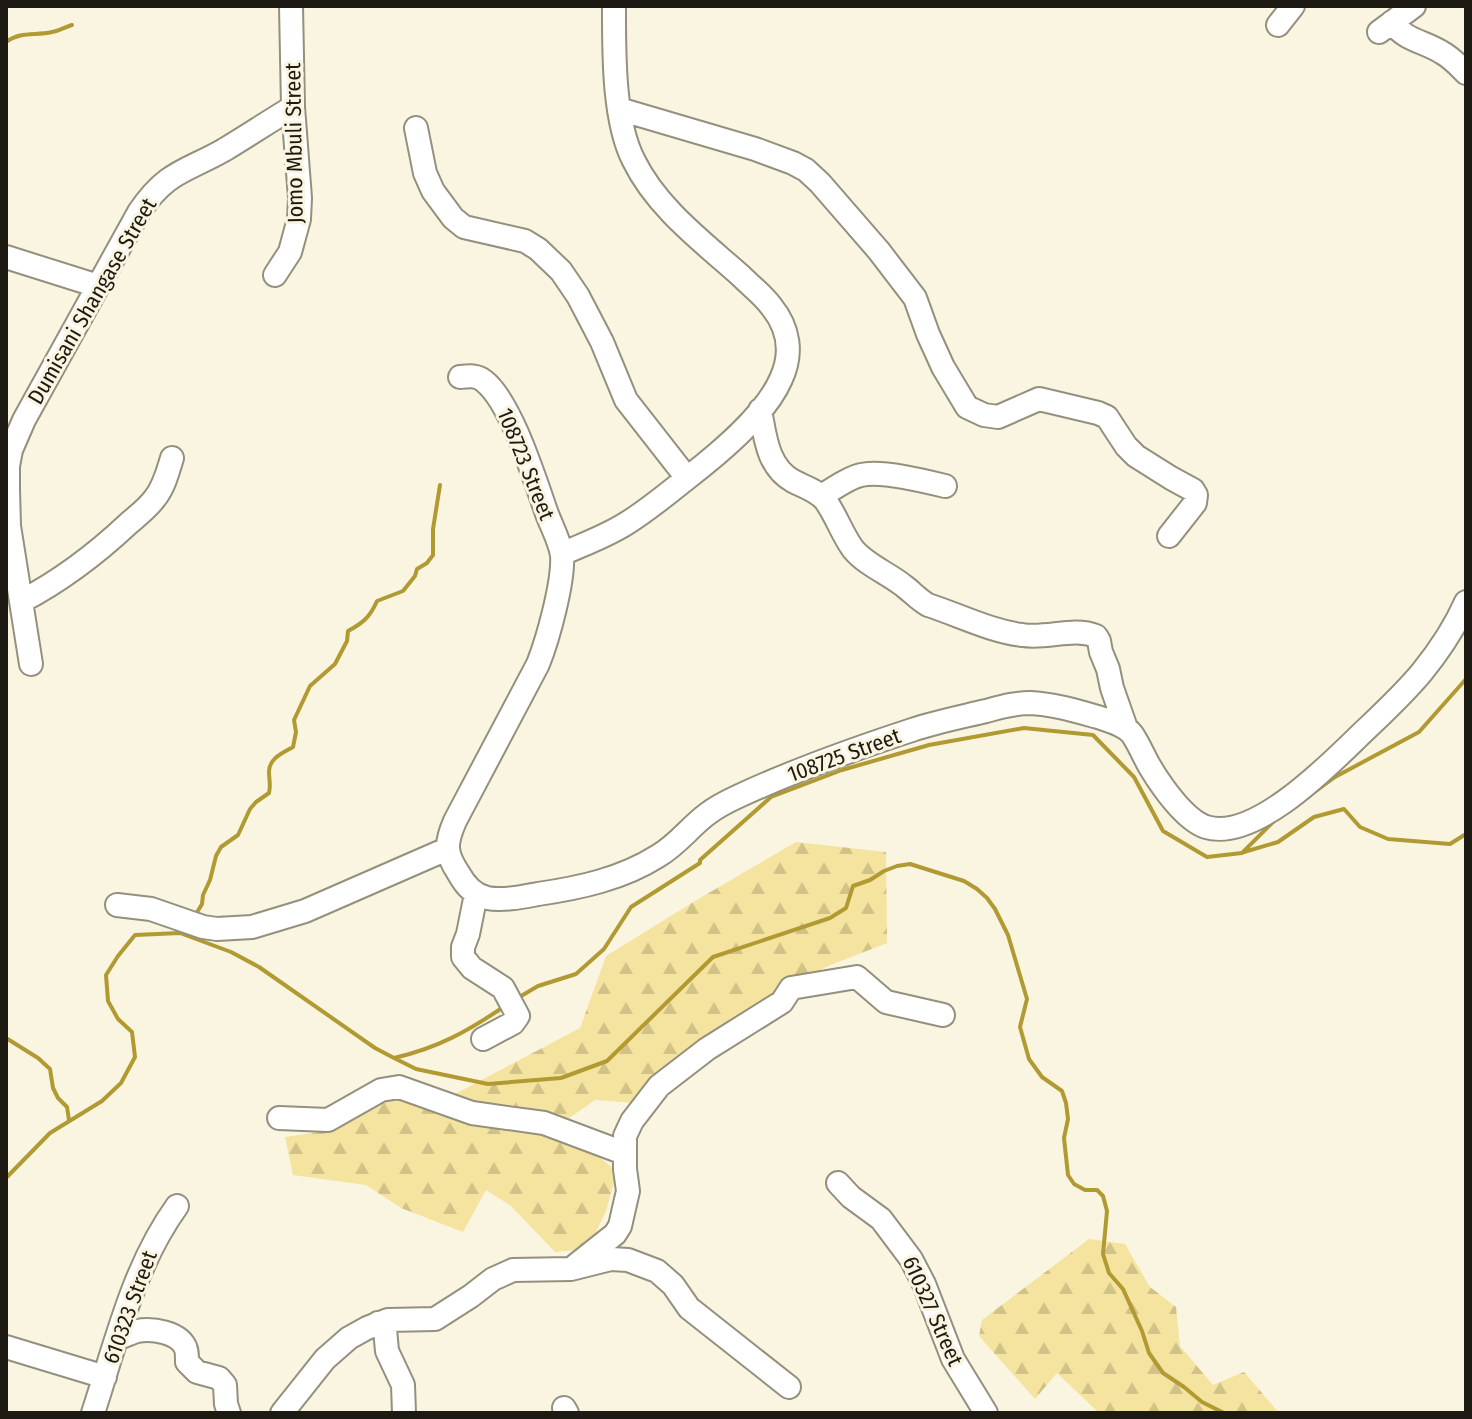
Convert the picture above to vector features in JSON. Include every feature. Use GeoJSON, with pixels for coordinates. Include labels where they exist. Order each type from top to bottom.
{"type":"FeatureCollection","features":[{"type":"Feature","properties":{"kind":"street","name":"Jomo Mbuli Street"},"geometry":{"type":"LineString","coordinates":[[275,275],[290,252],[299,219],[291,6]]}},
{"type":"Feature","properties":{"kind":"street"},"geometry":{"type":"LineString","coordinates":[[483,1039],[517,1020],[512,1003],[498,984],[467,965],[463,957],[476,894],[457,872],[447,849],[448,841],[455,821],[538,664],[557,593],[562,554],[629,522],[718,454],[760,410],[776,388],[786,365],[789,345],[786,330],[770,305],[686,227],[657,196],[633,161],[619,109],[614,6]]}},
{"type":"Feature","properties":{"kind":"street"},"geometry":{"type":"LineString","coordinates":[[1278,25],[1293,6]]}},
{"type":"Feature","properties":{"kind":"street"},"geometry":{"type":"LineString","coordinates":[[1400,15],[1398,31],[1453,59],[1466,73]]}},
{"type":"Feature","properties":{"kind":"street","name":"Dumisani Shangase Street"},"geometry":{"type":"LineString","coordinates":[[31,664],[9,526],[8,466],[11,450],[24,420],[152,193],[181,170],[221,151],[293,107]]}},
{"type":"Feature","properties":{"kind":"street"},"geometry":{"type":"LineString","coordinates":[[619,109],[755,149],[806,170],[879,251],[915,298],[939,359],[967,407],[998,417],[1039,399],[1107,417],[1136,456],[1193,490],[1196,495],[1195,503],[1169,536]]}},
{"type":"Feature","properties":{"kind":"street"},"geometry":{"type":"LineString","coordinates":[[416,128],[425,173],[433,191],[453,218],[464,227],[525,241],[561,271],[602,342],[626,400],[687,478]]}},
{"type":"Feature","properties":{"kind":"street"},"geometry":{"type":"LineString","coordinates":[[6,257],[98,286]]}},
{"type":"Feature","properties":{"kind":"street","name":"108723 Street"},"geometry":{"type":"LineString","coordinates":[[471,378],[501,401],[516,432],[562,554]]}},
{"type":"Feature","properties":{"kind":"street"},"geometry":{"type":"LineString","coordinates":[[760,410],[767,444],[782,474],[821,496],[858,554],[928,605],[999,631],[1046,637],[1075,632],[1096,636],[1126,728],[1161,783],[1190,818],[1210,828],[1230,828],[1243,824],[1302,788],[1423,671],[1445,641],[1466,602]]}},
{"type":"Feature","properties":{"kind":"street"},"geometry":{"type":"LineString","coordinates":[[22,601],[68,575],[156,498],[172,458]]}},
{"type":"Feature","properties":{"kind":"street"},"geometry":{"type":"LineString","coordinates":[[821,496],[852,478],[869,474],[945,486]]}},
{"type":"Feature","properties":{"kind":"street","name":"108725 Street"},"geometry":{"type":"LineString","coordinates":[[476,894],[488,898],[526,896],[577,888],[608,878],[658,857],[707,814],[743,794],[814,765],[953,718],[1032,703],[1084,713],[1126,728]]}},
{"type":"Feature","properties":{"kind":"street"},"geometry":{"type":"LineString","coordinates":[[117,905],[151,909],[203,927],[252,927],[305,911],[447,849]]}},
{"type":"Feature","properties":{"kind":"street"},"geometry":{"type":"LineString","coordinates":[[571,1269],[615,1234],[620,1226],[628,1191],[625,1136],[632,1121],[659,1086],[707,1049],[782,1002],[791,988],[857,977],[886,1002],[943,1015]]}},
{"type":"Feature","properties":{"kind":"street"},"geometry":{"type":"LineString","coordinates":[[279,1118],[328,1120],[381,1090],[399,1087],[472,1113],[544,1123],[624,1153]]}},
{"type":"Feature","properties":{"kind":"street","name":"610327 Street"},"geometry":{"type":"LineString","coordinates":[[838,1183],[881,1219],[907,1252],[924,1284],[953,1359],[986,1413]]}},
{"type":"Feature","properties":{"kind":"street","name":"610323 Street"},"geometry":{"type":"LineString","coordinates":[[93,1413],[144,1263],[177,1206]]}},
{"type":"Feature","properties":{"kind":"street"},"geometry":{"type":"LineString","coordinates":[[282,1413],[325,1359],[349,1338],[378,1323],[435,1319],[493,1279],[513,1270],[571,1269],[611,1259],[628,1260],[657,1271],[673,1285],[689,1308],[789,1387]]}},
{"type":"Feature","properties":{"kind":"street"},"geometry":{"type":"LineString","coordinates":[[378,1323],[385,1329],[387,1351],[403,1385],[404,1413]]}},
{"type":"Feature","properties":{"kind":"street"},"geometry":{"type":"LineString","coordinates":[[118,1338],[152,1330],[171,1334],[187,1349],[187,1362],[197,1372],[219,1378],[225,1385],[229,1413]]}},
{"type":"Feature","properties":{"kind":"street"},"geometry":{"type":"LineString","coordinates":[[6,1347],[105,1377]]}},
{"type":"Feature","properties":{"kind":"green space"},"geometry":{"type":"Polygon","coordinates":[[[796,842],[886,852],[887,943],[828,966],[779,991],[635,1103],[595,1100],[565,1121],[589,1148],[617,1172],[606,1211],[588,1249],[555,1252],[511,1206],[486,1190],[463,1232],[401,1208],[366,1185],[293,1175],[285,1137],[327,1131],[395,1089],[438,1103],[580,1028],[606,956],[796,842]]]}},
{"type":"Feature","properties":{"kind":"green space"},"geometry":{"type":"Polygon","coordinates":[[[1089,1239],[1125,1244],[1150,1287],[1176,1307],[1180,1346],[1213,1385],[1244,1372],[1279,1413],[1099,1413],[1057,1373],[1035,1399],[979,1336],[982,1320],[1089,1239]]]}},
{"type":"Feature","properties":{"kind":"waterway"},"geometry":{"type":"LineString","coordinates":[[6,42],[17,36],[55,31],[72,25]]}},
{"type":"Feature","properties":{"kind":"waterway"},"geometry":{"type":"LineString","coordinates":[[196,914],[221,847],[238,835],[250,809],[269,793],[271,763],[293,747],[296,732],[294,720],[310,686],[335,664],[347,641],[348,631],[366,619],[377,601],[403,591],[417,569],[433,555],[433,529],[440,485]]}},
{"type":"Feature","properties":{"kind":"waterway"},"geometry":{"type":"LineString","coordinates":[[1290,810],[1335,777],[1419,732],[1466,679]]}},
{"type":"Feature","properties":{"kind":"waterway"},"geometry":{"type":"LineString","coordinates":[[516,999],[538,986],[576,974],[604,949],[631,907],[700,863],[771,797],[842,770],[929,745],[1024,728],[1093,735],[1134,777],[1163,831],[1207,857],[1242,853],[1276,819]]}},
{"type":"Feature","properties":{"kind":"waterway"},"geometry":{"type":"LineString","coordinates":[[1244,852],[1278,842],[1314,817],[1344,809],[1360,827],[1388,839],[1450,844],[1466,834]]}},
{"type":"Feature","properties":{"kind":"waterway"},"geometry":{"type":"LineString","coordinates":[[394,1058],[416,1069],[488,1084],[561,1078],[607,1061],[713,957],[830,918],[846,908],[853,886],[884,871],[910,864],[964,881],[987,898],[1008,935],[1027,999],[1020,1027],[1029,1059],[1042,1077],[1062,1091],[1066,1103],[1068,1119],[1064,1138],[1068,1175],[1074,1184],[1085,1190],[1097,1190],[1103,1196],[1107,1211],[1103,1254],[1109,1273],[1123,1289],[1149,1353],[1163,1373],[1202,1402],[1224,1413]]}},
{"type":"Feature","properties":{"kind":"waterway"},"geometry":{"type":"LineString","coordinates":[[6,1178],[50,1133],[102,1101],[121,1083],[135,1057],[132,1032],[118,1019],[108,1001],[106,975],[135,935],[180,933],[231,952],[259,967],[394,1058],[452,1038],[505,1006]]}},
{"type":"Feature","properties":{"kind":"waterway"},"geometry":{"type":"LineString","coordinates":[[6,1038],[50,1069],[53,1088],[67,1107],[69,1120]]}}]}
